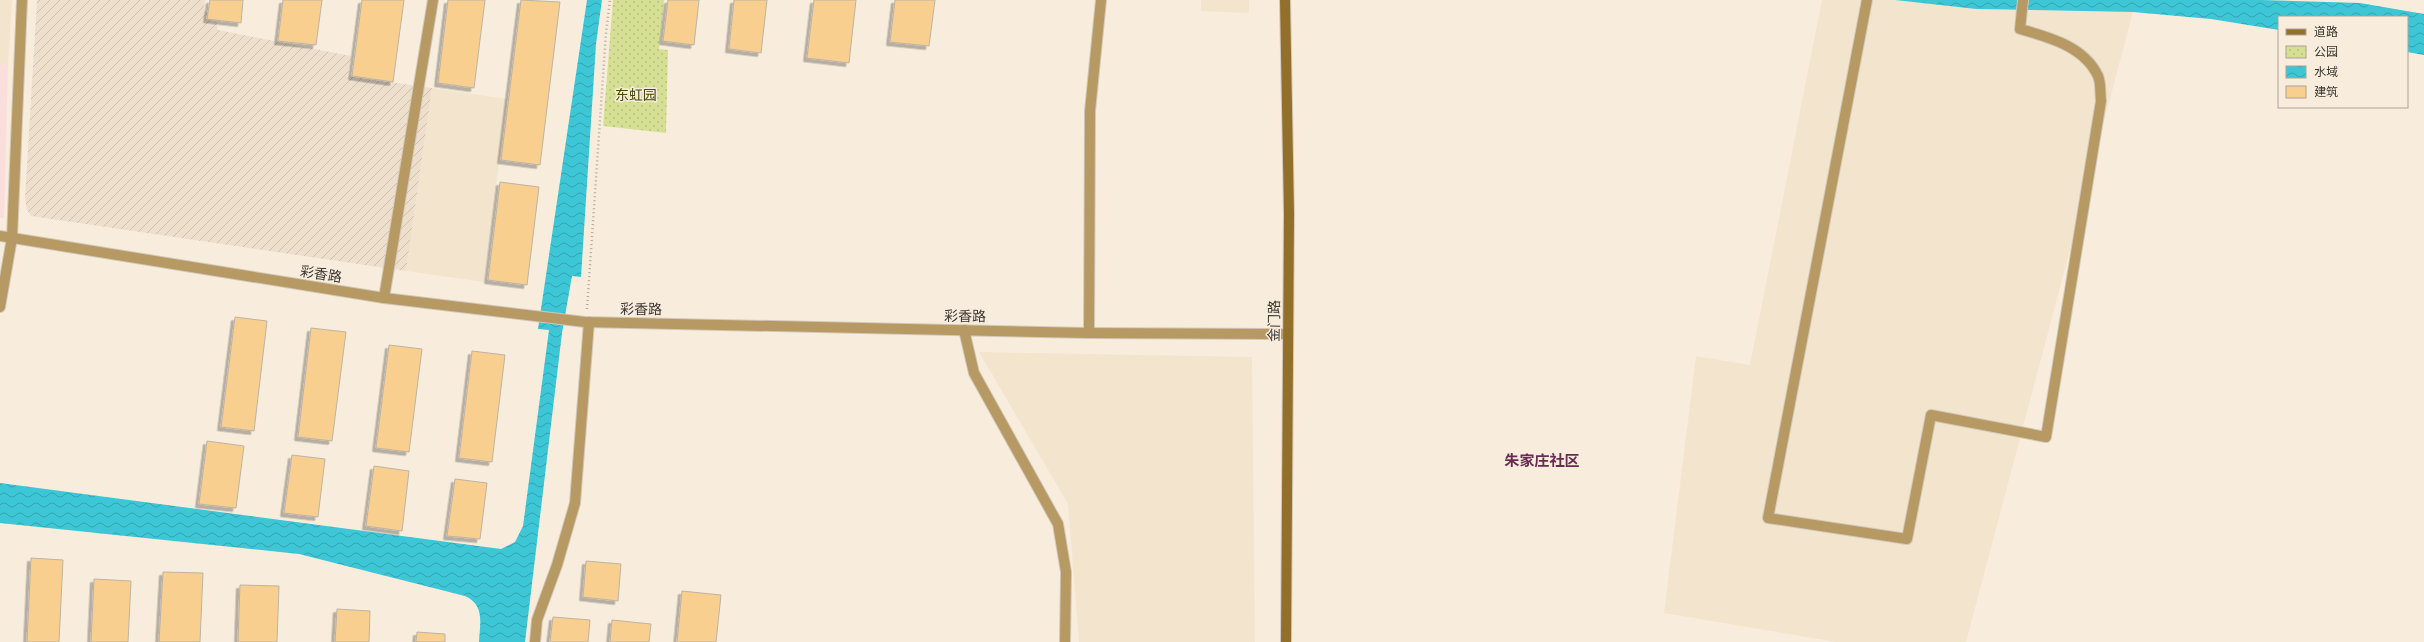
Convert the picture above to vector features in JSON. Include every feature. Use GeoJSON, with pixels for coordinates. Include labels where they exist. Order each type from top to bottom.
{"type":"FeatureCollection","features":[{"type":"Feature","properties":{"kind":"main road","name":"金门路"},"geometry":{"type":"LineString","coordinates":[[1285,0],[1289,214],[1286,642]]}},
{"type":"Feature","properties":{"kind":"street"},"geometry":{"type":"LineString","coordinates":[[0,307],[12,238],[22,0]]}},
{"type":"Feature","properties":{"kind":"street"},"geometry":{"type":"LineString","coordinates":[[384,298],[433,0]]}},
{"type":"Feature","properties":{"kind":"street"},"geometry":{"type":"LineString","coordinates":[[1089,333],[1090,111],[1101,0]]}},
{"type":"Feature","properties":{"kind":"street"},"geometry":{"type":"LineString","coordinates":[[1866,2],[1768,518],[1907,539],[1931,415],[2046,437],[2101,101],[2098,76],[2080,54],[2056,40],[2020,29],[2023,0]]}},
{"type":"Feature","properties":{"kind":"street","name":"彩香路"},"geometry":{"type":"LineString","coordinates":[[0,236],[384,298],[587,322],[1089,333],[1288,334]]}},
{"type":"Feature","properties":{"kind":"street"},"geometry":{"type":"LineString","coordinates":[[535,642],[537,620],[558,566],[575,503],[587,322]]}},
{"type":"Feature","properties":{"kind":"street"},"geometry":{"type":"LineString","coordinates":[[964,330],[974,373],[1058,524],[1066,572],[1065,642]]}},
{"type":"Feature","properties":{"kind":"path"},"geometry":{"type":"LineString","coordinates":[[587,322],[606,33],[610,0]]}},
{"type":"Feature","properties":{"kind":"shaded area"},"geometry":{"type":"Polygon","coordinates":[[[0,0],[12,0],[8,65],[0,64],[0,0]]]}},
{"type":"Feature","properties":{"kind":"shaded area"},"geometry":{"type":"Polygon","coordinates":[[[37,0],[205,0],[204,11],[215,16],[218,30],[351,56],[348,76],[432,88],[406,271],[31,216],[27,210],[25,198],[37,0]]]}},
{"type":"Feature","properties":{"kind":"shaded area"},"geometry":{"type":"Polygon","coordinates":[[[1201,0],[1249,0],[1249,13],[1201,11],[1201,0]]]}},
{"type":"Feature","properties":{"kind":"shaded area"},"geometry":{"type":"Polygon","coordinates":[[[1822,0],[1895,0],[1976,9],[2133,12],[1966,642],[1836,642],[1664,613],[1696,356],[1750,365],[1822,0]]]}},
{"type":"Feature","properties":{"kind":"shaded area"},"geometry":{"type":"Polygon","coordinates":[[[0,64],[8,65],[4,218],[0,218],[0,64]]]}},
{"type":"Feature","properties":{"kind":"shaded area"},"geometry":{"type":"Polygon","coordinates":[[[432,88],[507,99],[484,282],[406,271],[432,88]]]}},
{"type":"Feature","properties":{"kind":"shaded area"},"geometry":{"type":"Polygon","coordinates":[[[979,352],[1252,357],[1255,642],[1079,642],[1068,504],[979,352]]]}},
{"type":"Feature","properties":{"kind":"green space","name":"东虹园"},"geometry":{"type":"Polygon","coordinates":[[[613,0],[664,0],[659,49],[668,50],[666,133],[603,126],[613,0]]]}},
{"type":"Feature","properties":{"kind":"water"},"geometry":{"type":"Polygon","coordinates":[[[587,0],[602,0],[596,44],[581,277],[572,276],[562,333],[525,642],[479,642],[480,615],[476,604],[465,596],[299,554],[0,523],[0,483],[501,549],[515,542],[523,526],[549,330],[538,329],[587,0]]]}},
{"type":"Feature","properties":{"kind":"water"},"geometry":{"type":"Polygon","coordinates":[[[1895,0],[2261,0],[2360,3],[2424,14],[2424,55],[2408,52],[2408,16],[2278,16],[2278,30],[2211,19],[2133,12],[1976,9],[1895,0]]]}},
{"type":"Feature","properties":{"kind":"building"},"geometry":{"type":"Polygon","coordinates":[[[210,0],[243,0],[241,23],[207,19],[210,0]]]}},
{"type":"Feature","properties":{"kind":"building"},"geometry":{"type":"Polygon","coordinates":[[[283,0],[322,0],[316,45],[278,41],[283,0]]]}},
{"type":"Feature","properties":{"kind":"building"},"geometry":{"type":"Polygon","coordinates":[[[362,0],[404,0],[393,82],[352,76],[362,0]]]}},
{"type":"Feature","properties":{"kind":"building"},"geometry":{"type":"Polygon","coordinates":[[[448,0],[485,0],[474,88],[438,83],[448,0]]]}},
{"type":"Feature","properties":{"kind":"building"},"geometry":{"type":"Polygon","coordinates":[[[521,0],[560,2],[540,165],[501,160],[521,0]]]}},
{"type":"Feature","properties":{"kind":"building"},"geometry":{"type":"Polygon","coordinates":[[[668,0],[699,0],[694,45],[663,41],[668,0]]]}},
{"type":"Feature","properties":{"kind":"building"},"geometry":{"type":"Polygon","coordinates":[[[734,0],[767,0],[761,53],[729,49],[734,0]]]}},
{"type":"Feature","properties":{"kind":"building"},"geometry":{"type":"Polygon","coordinates":[[[814,0],[856,0],[849,63],[807,58],[814,0]]]}},
{"type":"Feature","properties":{"kind":"building"},"geometry":{"type":"Polygon","coordinates":[[[895,0],[935,0],[929,46],[890,42],[895,0]]]}},
{"type":"Feature","properties":{"kind":"building"},"geometry":{"type":"Polygon","coordinates":[[[500,182],[539,187],[527,285],[488,280],[500,182]]]}},
{"type":"Feature","properties":{"kind":"building"},"geometry":{"type":"Polygon","coordinates":[[[235,317],[267,321],[254,431],[221,427],[235,317]]]}},
{"type":"Feature","properties":{"kind":"building"},"geometry":{"type":"Polygon","coordinates":[[[311,328],[346,332],[332,441],[298,437],[311,328]]]}},
{"type":"Feature","properties":{"kind":"building"},"geometry":{"type":"Polygon","coordinates":[[[389,345],[422,349],[409,452],[376,448],[389,345]]]}},
{"type":"Feature","properties":{"kind":"building"},"geometry":{"type":"Polygon","coordinates":[[[472,351],[505,355],[492,462],[459,458],[472,351]]]}},
{"type":"Feature","properties":{"kind":"building"},"geometry":{"type":"Polygon","coordinates":[[[207,441],[244,446],[236,508],[199,504],[207,441]]]}},
{"type":"Feature","properties":{"kind":"building"},"geometry":{"type":"Polygon","coordinates":[[[292,455],[325,459],[318,517],[284,513],[292,455]]]}},
{"type":"Feature","properties":{"kind":"building"},"geometry":{"type":"Polygon","coordinates":[[[374,466],[409,471],[402,531],[366,526],[374,466]]]}},
{"type":"Feature","properties":{"kind":"building"},"geometry":{"type":"Polygon","coordinates":[[[455,479],[487,483],[480,539],[447,536],[455,479]]]}},
{"type":"Feature","properties":{"kind":"building"},"geometry":{"type":"Polygon","coordinates":[[[31,558],[63,560],[59,642],[27,642],[31,558]]]}},
{"type":"Feature","properties":{"kind":"building"},"geometry":{"type":"Polygon","coordinates":[[[586,561],[621,564],[618,601],[583,597],[586,561]]]}},
{"type":"Feature","properties":{"kind":"building"},"geometry":{"type":"Polygon","coordinates":[[[163,572],[203,573],[200,642],[159,642],[163,572]]]}},
{"type":"Feature","properties":{"kind":"building"},"geometry":{"type":"Polygon","coordinates":[[[94,579],[131,581],[128,642],[91,642],[94,579]]]}},
{"type":"Feature","properties":{"kind":"building"},"geometry":{"type":"Polygon","coordinates":[[[240,585],[279,586],[277,642],[238,642],[240,585]]]}},
{"type":"Feature","properties":{"kind":"building"},"geometry":{"type":"Polygon","coordinates":[[[682,591],[721,595],[716,642],[677,642],[682,591]]]}},
{"type":"Feature","properties":{"kind":"building"},"geometry":{"type":"Polygon","coordinates":[[[337,609],[370,611],[369,642],[335,642],[337,609]]]}},
{"type":"Feature","properties":{"kind":"building"},"geometry":{"type":"Polygon","coordinates":[[[553,617],[590,620],[588,642],[550,642],[553,617]]]}},
{"type":"Feature","properties":{"kind":"building"},"geometry":{"type":"Polygon","coordinates":[[[612,620],[651,624],[649,642],[610,642],[612,620]]]}},
{"type":"Feature","properties":{"kind":"building"},"geometry":{"type":"Polygon","coordinates":[[[417,632],[445,634],[445,642],[416,642],[417,632]]]}},
{"type":"Feature","properties":{"kind":"district","name":"朱家庄社区"},"geometry":{"type":"Point","coordinates":[1542,460]}}]}
